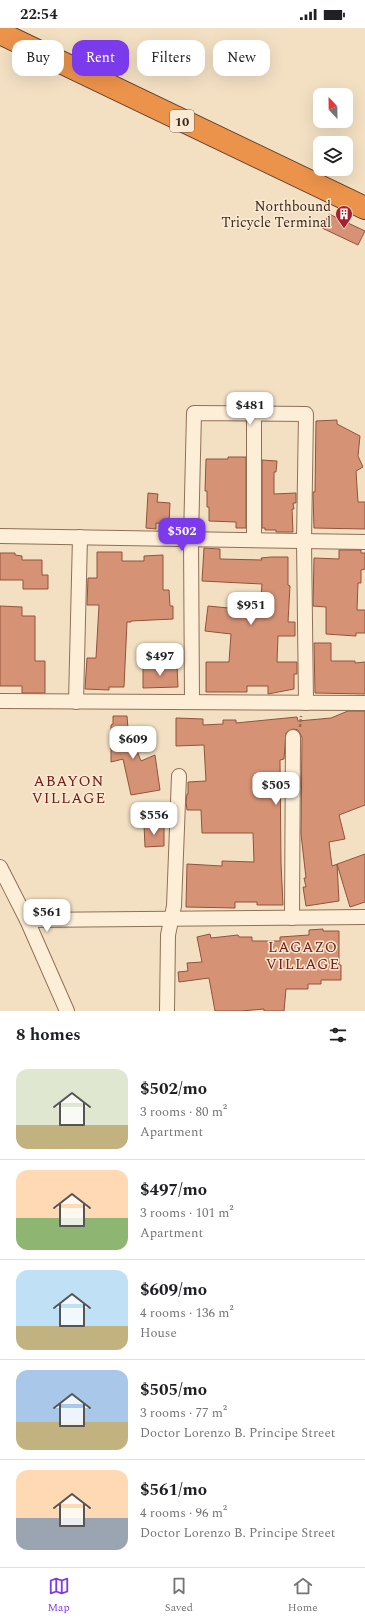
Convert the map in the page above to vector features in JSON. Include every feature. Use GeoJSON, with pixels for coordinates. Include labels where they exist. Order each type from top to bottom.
{"type":"FeatureCollection","features":[{"type":"Feature","properties":{"kind":"highway","name":"10"},"geometry":{"type":"LineString","coordinates":[[0,33],[365,208]]}},
{"type":"Feature","properties":{"kind":"street"},"geometry":{"type":"LineString","coordinates":[[192,702],[191,539],[194,413],[254,413],[306,414],[304,541],[306,703]]}},
{"type":"Feature","properties":{"kind":"street"},"geometry":{"type":"LineString","coordinates":[[254,413],[254,540]]}},
{"type":"Feature","properties":{"kind":"street"},"geometry":{"type":"LineString","coordinates":[[0,536],[365,542]]}},
{"type":"Feature","properties":{"kind":"street"},"geometry":{"type":"LineString","coordinates":[[76,702],[80,538]]}},
{"type":"Feature","properties":{"kind":"street"},"geometry":{"type":"LineString","coordinates":[[0,701],[365,703]]}},
{"type":"Feature","properties":{"kind":"street"},"geometry":{"type":"LineString","coordinates":[[292,918],[293,737]]}},
{"type":"Feature","properties":{"kind":"street"},"geometry":{"type":"LineString","coordinates":[[167,1011],[168,935],[174,906],[179,776]]}},
{"type":"Feature","properties":{"kind":"street"},"geometry":{"type":"LineString","coordinates":[[0,867],[27,920],[67,1011]]}},
{"type":"Feature","properties":{"kind":"street"},"geometry":{"type":"LineString","coordinates":[[27,920],[365,917]]}},
{"type":"Feature","properties":{"kind":"path"},"geometry":{"type":"LineString","coordinates":[[293,737],[300,729],[301,712],[306,703]]}},
{"type":"Feature","properties":{"kind":"building","name":"Northbound Tricycle Terminal"},"geometry":{"type":"Polygon","coordinates":[[[329,214],[365,231],[358,245],[322,228],[329,214]]]}},
{"type":"Feature","properties":{"kind":"building"},"geometry":{"type":"Polygon","coordinates":[[[337,420],[337,424],[360,436],[358,456],[363,467],[356,471],[358,502],[365,502],[365,529],[314,528],[313,492],[315,492],[316,421],[337,420]]]}},
{"type":"Feature","properties":{"kind":"building"},"geometry":{"type":"Polygon","coordinates":[[[228,457],[246,457],[246,528],[236,528],[236,522],[209,521],[207,491],[205,491],[206,459],[228,459],[228,457]]]}},
{"type":"Feature","properties":{"kind":"building"},"geometry":{"type":"Polygon","coordinates":[[[262,460],[277,461],[276,472],[274,472],[274,494],[296,493],[296,503],[293,503],[294,509],[292,509],[293,532],[276,532],[276,530],[265,530],[265,528],[262,528],[262,460]]]}},
{"type":"Feature","properties":{"kind":"building"},"geometry":{"type":"Polygon","coordinates":[[[148,493],[158,494],[157,502],[170,503],[169,524],[156,523],[156,529],[146,528],[148,493]]]}},
{"type":"Feature","properties":{"kind":"building"},"geometry":{"type":"Polygon","coordinates":[[[204,548],[220,549],[220,559],[262,560],[261,558],[288,557],[288,585],[290,586],[288,622],[295,622],[295,636],[278,636],[277,662],[297,662],[297,674],[294,674],[294,689],[268,694],[268,686],[247,686],[247,692],[206,692],[206,662],[229,662],[231,634],[205,631],[208,606],[260,611],[262,584],[202,581],[204,548]]]}},
{"type":"Feature","properties":{"kind":"building"},"geometry":{"type":"Polygon","coordinates":[[[339,550],[361,550],[361,553],[365,553],[365,569],[361,570],[361,583],[358,583],[357,610],[365,610],[365,633],[356,633],[356,636],[326,634],[326,607],[313,606],[314,558],[339,559],[339,550]]]}},
{"type":"Feature","properties":{"kind":"building"},"geometry":{"type":"Polygon","coordinates":[[[97,552],[122,552],[122,561],[144,561],[144,556],[163,555],[163,590],[169,590],[170,606],[173,606],[173,619],[127,622],[124,687],[109,687],[109,690],[85,689],[87,658],[96,658],[99,605],[87,605],[88,578],[97,578],[97,552]]]}},
{"type":"Feature","properties":{"kind":"building"},"geometry":{"type":"Polygon","coordinates":[[[0,553],[15,553],[15,555],[22,556],[22,560],[42,560],[42,575],[48,575],[48,589],[23,589],[23,580],[0,580],[0,553]]]}},
{"type":"Feature","properties":{"kind":"building"},"geometry":{"type":"Polygon","coordinates":[[[0,606],[22,607],[22,616],[35,616],[35,661],[45,661],[45,693],[22,693],[22,686],[0,686],[0,606]]]}},
{"type":"Feature","properties":{"kind":"building"},"geometry":{"type":"Polygon","coordinates":[[[314,643],[331,643],[331,661],[355,661],[355,663],[365,662],[365,694],[315,693],[314,643]]]}},
{"type":"Feature","properties":{"kind":"building"},"geometry":{"type":"Polygon","coordinates":[[[177,666],[178,687],[143,688],[143,667],[177,666]]]}},
{"type":"Feature","properties":{"kind":"building"},"geometry":{"type":"Polygon","coordinates":[[[348,711],[365,711],[365,805],[339,815],[345,839],[329,842],[332,866],[337,864],[339,901],[306,906],[303,887],[306,887],[304,878],[306,878],[301,834],[302,737],[298,730],[293,729],[286,733],[284,759],[280,760],[283,905],[257,905],[257,902],[235,902],[235,908],[186,907],[187,864],[222,866],[222,861],[254,862],[253,833],[202,833],[201,810],[187,810],[186,802],[188,782],[206,781],[204,745],[176,746],[176,718],[203,719],[203,725],[223,724],[223,720],[236,720],[236,723],[297,717],[298,721],[331,718],[348,711]]]}},
{"type":"Feature","properties":{"kind":"building"},"geometry":{"type":"Polygon","coordinates":[[[113,716],[127,716],[130,754],[137,751],[141,761],[155,755],[160,790],[131,795],[123,759],[111,762],[111,725],[113,724],[113,716]]]}},
{"type":"Feature","properties":{"kind":"building"},"geometry":{"type":"Polygon","coordinates":[[[144,825],[164,825],[164,846],[145,847],[144,825]]]}},
{"type":"Feature","properties":{"kind":"building"},"geometry":{"type":"Polygon","coordinates":[[[365,854],[365,902],[350,907],[337,864],[365,854]]]}},
{"type":"Feature","properties":{"kind":"building"},"geometry":{"type":"Polygon","coordinates":[[[323,929],[323,931],[339,931],[339,965],[341,965],[341,980],[321,980],[321,984],[308,984],[308,989],[286,989],[284,1011],[264,1011],[264,1009],[215,1011],[209,978],[179,982],[178,972],[188,971],[187,963],[202,962],[197,937],[210,934],[211,938],[238,935],[239,937],[252,937],[252,941],[280,941],[280,937],[309,935],[309,930],[323,929]]]}},
{"type":"Feature","properties":{"kind":"place","name":"Northbound Tricycle Terminal"},"geometry":{"type":"Point","coordinates":[344,229]}},
{"type":"Feature","properties":{"kind":"district","name":"ABAYON VILLAGE"},"geometry":{"type":"Point","coordinates":[69,790]}},
{"type":"Feature","properties":{"kind":"district","name":"LAGAZO VILLAGE"},"geometry":{"type":"Point","coordinates":[303,956]}}]}
